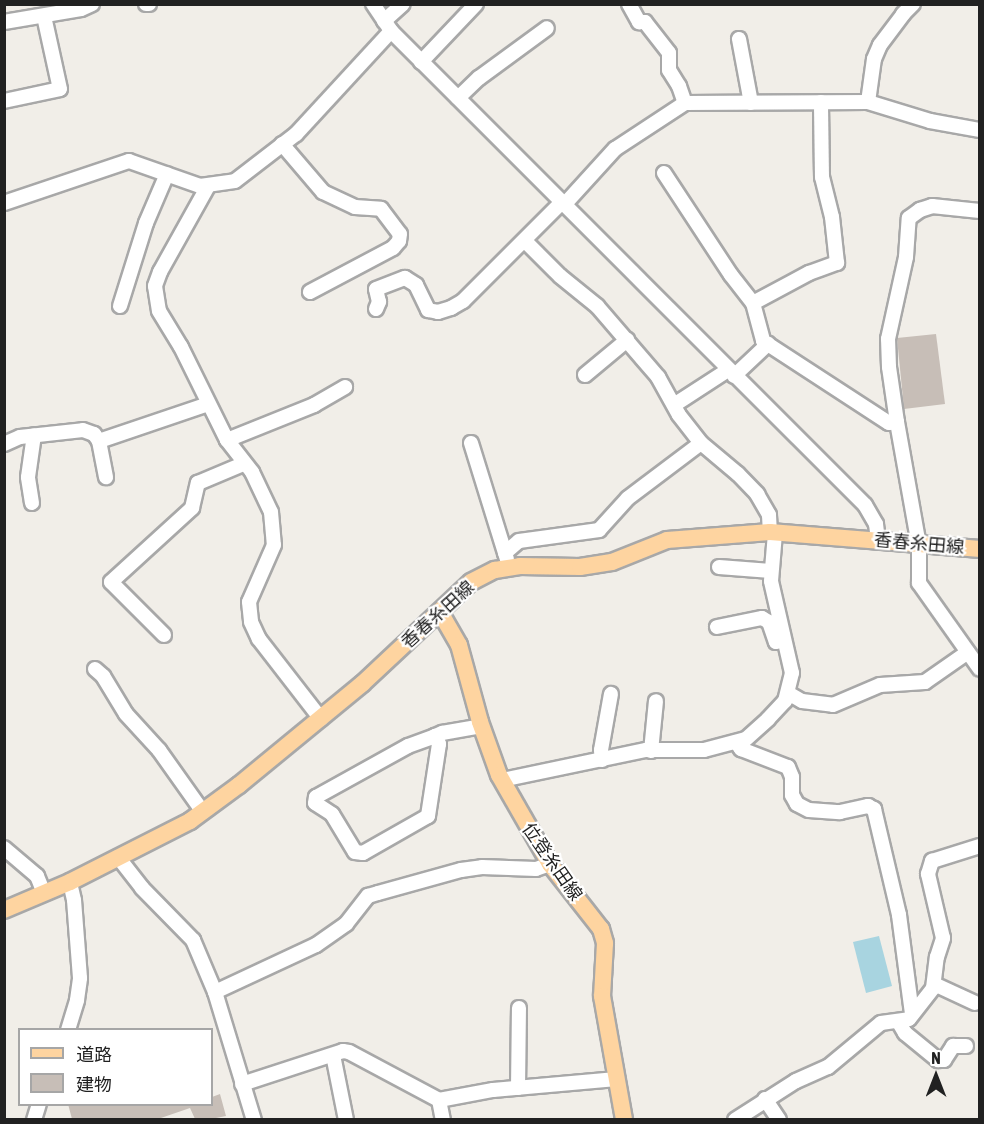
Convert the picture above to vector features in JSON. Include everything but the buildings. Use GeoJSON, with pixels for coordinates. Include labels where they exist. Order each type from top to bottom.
{"type":"FeatureCollection","features":[{"type":"Feature","properties":{"kind":"main road","name":"香春糸田線"},"geometry":{"type":"LineString","coordinates":[[4,910],[70,882],[190,821],[203,812],[321,719],[441,612],[471,582],[495,570],[507,560],[580,567],[612,562],[667,540],[773,532],[919,546],[980,549]]}},
{"type":"Feature","properties":{"kind":"main road","name":"位登糸田線"},"geometry":{"type":"LineString","coordinates":[[441,612],[459,645],[481,726],[502,780],[550,864],[601,929],[605,943],[602,996],[624,1119]]}},
{"type":"Feature","properties":{"kind":"street"},"geometry":{"type":"LineString","coordinates":[[4,22],[44,16],[92,4]]}},
{"type":"Feature","properties":{"kind":"street"},"geometry":{"type":"LineString","coordinates":[[373,4],[387,26],[421,62],[865,505],[876,524],[878,541]]}},
{"type":"Feature","properties":{"kind":"street"},"geometry":{"type":"LineString","coordinates":[[6,200],[129,161],[208,186],[235,181],[296,134],[403,4]]}},
{"type":"Feature","properties":{"kind":"street"},"geometry":{"type":"LineString","coordinates":[[421,62],[476,4]]}},
{"type":"Feature","properties":{"kind":"street"},"geometry":{"type":"LineString","coordinates":[[629,4],[639,22],[645,22],[669,53],[669,70],[679,86],[685,103]]}},
{"type":"Feature","properties":{"kind":"street"},"geometry":{"type":"LineString","coordinates":[[868,102],[874,59],[880,45],[913,4]]}},
{"type":"Feature","properties":{"kind":"street"},"geometry":{"type":"LineString","coordinates":[[4,101],[60,89],[44,16]]}},
{"type":"Feature","properties":{"kind":"street"},"geometry":{"type":"LineString","coordinates":[[458,98],[479,78],[547,28]]}},
{"type":"Feature","properties":{"kind":"street"},"geometry":{"type":"LineString","coordinates":[[739,39],[751,103]]}},
{"type":"Feature","properties":{"kind":"street"},"geometry":{"type":"LineString","coordinates":[[753,303],[809,273],[837,263],[832,217],[822,177],[820,102]]}},
{"type":"Feature","properties":{"kind":"street"},"geometry":{"type":"LineString","coordinates":[[376,309],[379,302],[376,289],[405,278],[416,285],[428,310],[438,312],[452,308],[463,301],[563,204],[615,149],[685,103],[868,102],[930,121],[980,130]]}},
{"type":"Feature","properties":{"kind":"street"},"geometry":{"type":"LineString","coordinates":[[282,144],[323,192],[355,207],[381,209],[400,234],[399,241],[393,248],[310,292]]}},
{"type":"Feature","properties":{"kind":"street"},"geometry":{"type":"LineString","coordinates":[[664,173],[731,275],[753,303],[763,341],[889,423],[897,422]]}},
{"type":"Feature","properties":{"kind":"street"},"geometry":{"type":"LineString","coordinates":[[120,306],[146,223],[167,174]]}},
{"type":"Feature","properties":{"kind":"street"},"geometry":{"type":"LineString","coordinates":[[208,186],[160,272],[155,286],[159,311],[181,347],[227,440],[243,464],[252,472],[271,512],[274,545],[249,602],[250,622],[259,639],[321,719]]}},
{"type":"Feature","properties":{"kind":"street"},"geometry":{"type":"LineString","coordinates":[[980,211],[932,206],[920,210],[909,218],[906,257],[888,339],[889,367],[897,422],[919,546],[920,583],[980,669]]}},
{"type":"Feature","properties":{"kind":"street"},"geometry":{"type":"LineString","coordinates":[[502,780],[651,751],[704,750],[746,739],[785,701],[792,673],[786,640],[773,597],[771,571],[773,532],[769,515],[757,494],[738,474],[701,443],[674,405],[658,376],[597,306],[560,276],[525,241]]}},
{"type":"Feature","properties":{"kind":"street"},"geometry":{"type":"LineString","coordinates":[[585,375],[627,340]]}},
{"type":"Feature","properties":{"kind":"street"},"geometry":{"type":"LineString","coordinates":[[674,405],[731,373],[768,344]]}},
{"type":"Feature","properties":{"kind":"street"},"geometry":{"type":"LineString","coordinates":[[227,440],[314,405],[345,387]]}},
{"type":"Feature","properties":{"kind":"street"},"geometry":{"type":"LineString","coordinates":[[99,441],[208,404]]}},
{"type":"Feature","properties":{"kind":"street"},"geometry":{"type":"LineString","coordinates":[[4,444],[20,437],[83,430],[94,434],[99,441],[106,477]]}},
{"type":"Feature","properties":{"kind":"street"},"geometry":{"type":"LineString","coordinates":[[32,503],[28,477],[34,435]]}},
{"type":"Feature","properties":{"kind":"street"},"geometry":{"type":"LineString","coordinates":[[471,443],[507,560]]}},
{"type":"Feature","properties":{"kind":"street"},"geometry":{"type":"LineString","coordinates":[[507,560],[519,541],[599,530],[628,498],[701,443]]}},
{"type":"Feature","properties":{"kind":"street"},"geometry":{"type":"LineString","coordinates":[[164,634],[111,582],[192,508],[198,483],[243,464]]}},
{"type":"Feature","properties":{"kind":"street"},"geometry":{"type":"LineString","coordinates":[[719,567],[771,571]]}},
{"type":"Feature","properties":{"kind":"street"},"geometry":{"type":"LineString","coordinates":[[717,627],[762,618],[769,622],[776,642],[786,640]]}},
{"type":"Feature","properties":{"kind":"street"},"geometry":{"type":"LineString","coordinates":[[788,693],[802,701],[834,705],[880,685],[925,682],[968,652]]}},
{"type":"Feature","properties":{"kind":"street"},"geometry":{"type":"LineString","coordinates":[[95,669],[103,676],[126,714],[159,750],[203,812]]}},
{"type":"Feature","properties":{"kind":"street"},"geometry":{"type":"LineString","coordinates":[[602,760],[601,750],[611,694]]}},
{"type":"Feature","properties":{"kind":"street"},"geometry":{"type":"LineString","coordinates":[[651,751],[656,701]]}},
{"type":"Feature","properties":{"kind":"street"},"geometry":{"type":"LineString","coordinates":[[435,736],[439,744],[428,816],[363,853],[355,852],[332,814],[315,803],[316,797],[408,746],[435,736],[481,726]]}},
{"type":"Feature","properties":{"kind":"street"},"geometry":{"type":"LineString","coordinates":[[736,742],[741,749],[788,767],[792,777],[792,795],[797,804],[809,810],[840,812],[868,806],[874,809],[899,915],[912,1014]]}},
{"type":"Feature","properties":{"kind":"street"},"geometry":{"type":"LineString","coordinates":[[735,1119],[796,1081],[828,1067],[881,1023],[909,1019],[934,984],[937,957],[943,938],[928,874],[932,861],[980,846]]}},
{"type":"Feature","properties":{"kind":"street"},"geometry":{"type":"LineString","coordinates":[[4,848],[37,876],[44,893]]}},
{"type":"Feature","properties":{"kind":"street"},"geometry":{"type":"LineString","coordinates":[[118,857],[142,888],[193,940],[215,992],[254,1119]]}},
{"type":"Feature","properties":{"kind":"street"},"geometry":{"type":"LineString","coordinates":[[215,992],[316,945],[346,924],[361,904],[378,892],[461,870],[482,867],[536,869],[550,864]]}},
{"type":"Feature","properties":{"kind":"street"},"geometry":{"type":"LineString","coordinates":[[69,1028],[80,978],[74,900],[70,882]]}},
{"type":"Feature","properties":{"kind":"street"},"geometry":{"type":"LineString","coordinates":[[934,984],[975,1003]]}},
{"type":"Feature","properties":{"kind":"street"},"geometry":{"type":"LineString","coordinates":[[518,1088],[519,1008]]}},
{"type":"Feature","properties":{"kind":"street"},"geometry":{"type":"LineString","coordinates":[[898,1021],[905,1033],[938,1059],[944,1060],[953,1046],[966,1046]]}},
{"type":"Feature","properties":{"kind":"street"},"geometry":{"type":"LineString","coordinates":[[242,1084],[349,1052],[439,1100],[518,1088],[617,1079]]}},
{"type":"Feature","properties":{"kind":"street"},"geometry":{"type":"LineString","coordinates":[[333,1055],[346,1119]]}},
{"type":"Feature","properties":{"kind":"street"},"geometry":{"type":"LineString","coordinates":[[765,1099],[779,1119]]}},
{"type":"Feature","properties":{"kind":"street"},"geometry":{"type":"LineString","coordinates":[[439,1100],[443,1119]]}},
{"type":"Feature","properties":{"kind":"water"},"geometry":{"type":"Polygon","coordinates":[[[879,936],[892,986],[866,993],[853,942],[879,936]]]}}]}
